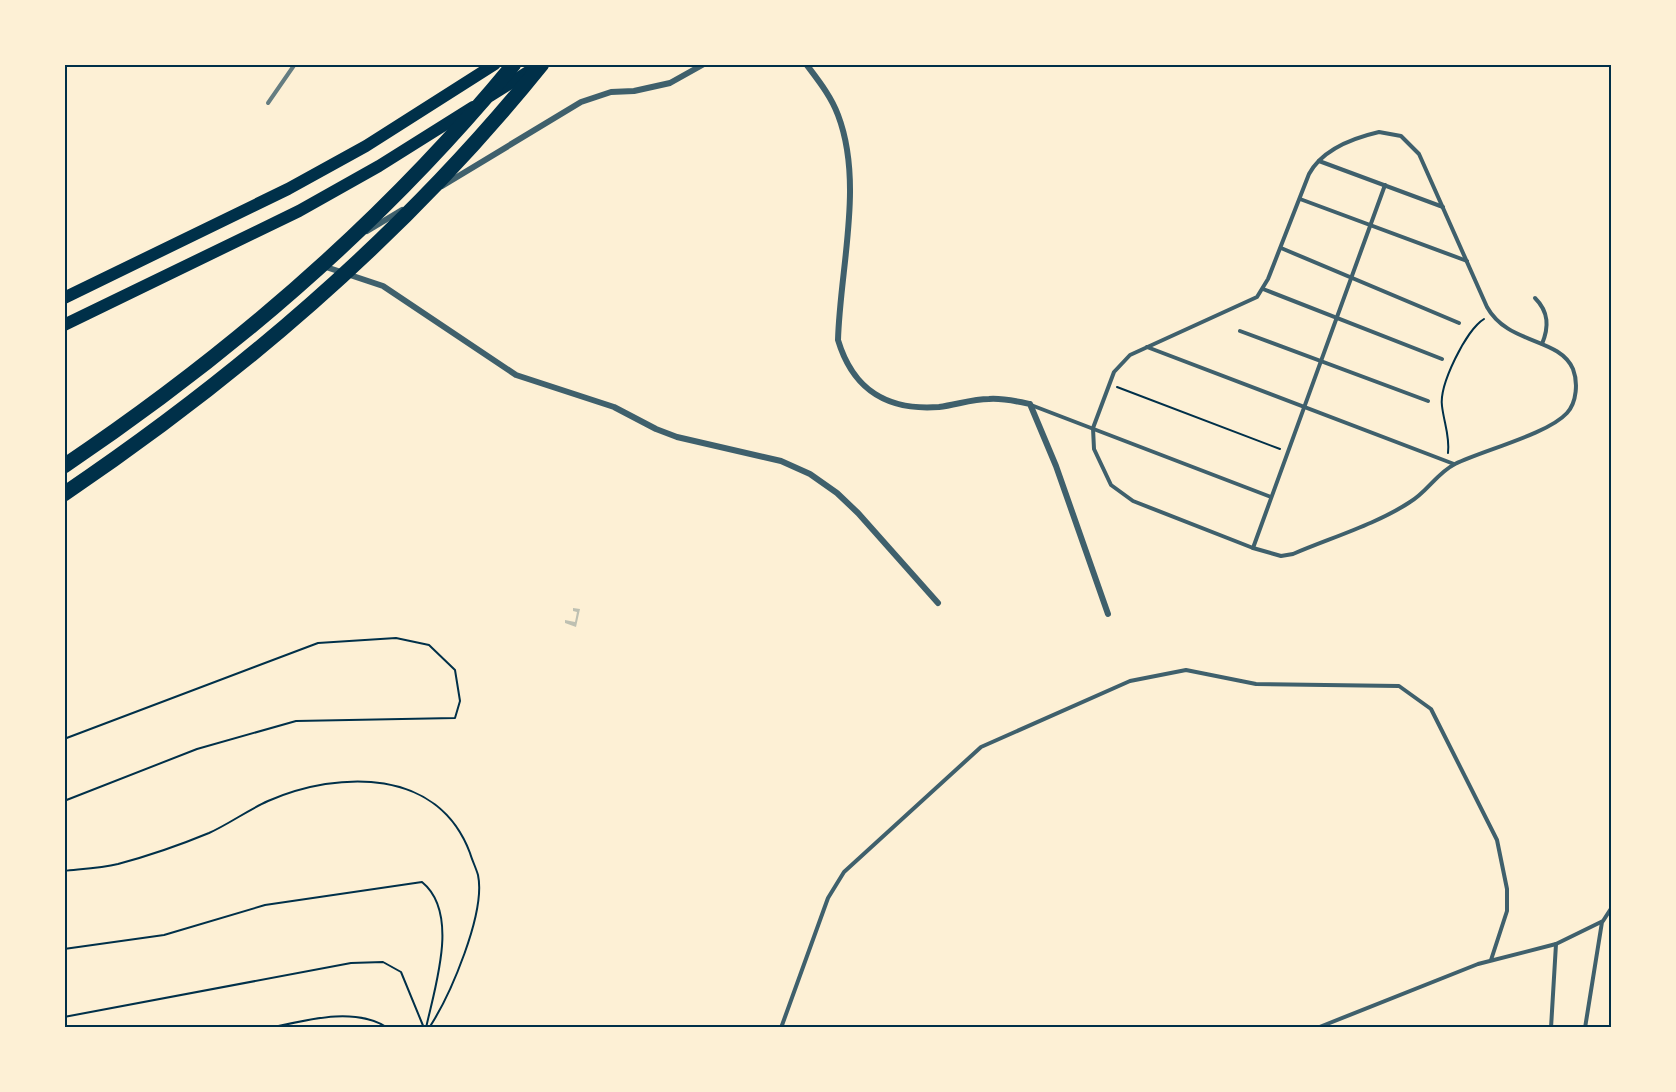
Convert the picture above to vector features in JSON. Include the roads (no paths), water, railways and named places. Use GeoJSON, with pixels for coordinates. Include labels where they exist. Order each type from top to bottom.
{"type":"FeatureCollection","features":[{"type":"Feature","properties":{"kind":"highway"},"geometry":{"type":"LineString","coordinates":[[64,466],[199,371],[308,280],[409,180],[514,64]]}},
{"type":"Feature","properties":{"kind":"highway"},"geometry":{"type":"LineString","coordinates":[[65,494],[212,388],[323,296],[426,195],[541,64]]}},
{"type":"Feature","properties":{"kind":"main road"},"geometry":{"type":"LineString","coordinates":[[64,298],[288,189],[366,146],[495,64]]}},
{"type":"Feature","properties":{"kind":"main road"},"geometry":{"type":"LineString","coordinates":[[64,325],[299,211],[379,166],[541,64]]}},
{"type":"Feature","properties":{"kind":"street"},"geometry":{"type":"LineString","coordinates":[[704,64],[670,83],[634,91],[611,92],[581,102],[315,263],[383,286],[516,375],[614,407],[656,429],[677,437],[781,461],[810,474],[837,493],[858,513],[938,603]]}},
{"type":"Feature","properties":{"kind":"street"},"geometry":{"type":"LineString","coordinates":[[806,64],[838,113],[847,142],[850,173],[838,340],[843,356],[854,374],[871,392],[902,406],[940,407],[989,399],[1030,405],[1056,466],[1108,614]]}},
{"type":"Feature","properties":{"kind":"lane"},"geometry":{"type":"LineString","coordinates":[[1390,132],[1401,136],[1419,154],[1492,316],[1514,334],[1542,344],[1566,358],[1573,368],[1576,391],[1569,411],[1549,425],[1454,465],[1402,507],[1293,554],[1281,556],[1253,548],[1121,494],[1111,485],[1094,449],[1093,428],[1109,384],[1121,362],[1146,347],[1248,303],[1263,289],[1318,160],[1331,150],[1368,134],[1390,132]]}},
{"type":"Feature","properties":{"kind":"lane"},"geometry":{"type":"LineString","coordinates":[[1318,160],[1443,207]]}},
{"type":"Feature","properties":{"kind":"lane"},"geometry":{"type":"LineString","coordinates":[[1253,548],[1385,185]]}},
{"type":"Feature","properties":{"kind":"lane"},"geometry":{"type":"LineString","coordinates":[[1300,199],[1467,261]]}},
{"type":"Feature","properties":{"kind":"lane"},"geometry":{"type":"LineString","coordinates":[[1281,248],[1459,323]]}},
{"type":"Feature","properties":{"kind":"lane"},"geometry":{"type":"LineString","coordinates":[[1263,289],[1442,359]]}},
{"type":"Feature","properties":{"kind":"lane"},"geometry":{"type":"LineString","coordinates":[[1535,298],[1542,304],[1548,323],[1542,344]]}},
{"type":"Feature","properties":{"kind":"lane"},"geometry":{"type":"LineString","coordinates":[[1240,331],[1428,402]]}},
{"type":"Feature","properties":{"kind":"lane"},"geometry":{"type":"LineString","coordinates":[[1146,347],[1454,465]]}},
{"type":"Feature","properties":{"kind":"lane"},"geometry":{"type":"LineString","coordinates":[[1030,405],[1271,497]]}},
{"type":"Feature","properties":{"kind":"lane"},"geometry":{"type":"LineString","coordinates":[[781,1028],[828,898],[844,872],[964,762],[981,747],[1130,681],[1186,670],[1256,684],[1399,686],[1431,709],[1497,840],[1507,890],[1507,911],[1491,960]]}},
{"type":"Feature","properties":{"kind":"lane"},"geometry":{"type":"LineString","coordinates":[[1585,1028],[1603,921],[1611,907]]}},
{"type":"Feature","properties":{"kind":"lane"},"geometry":{"type":"LineString","coordinates":[[1317,1028],[1491,960],[1556,944],[1603,921]]}},
{"type":"Feature","properties":{"kind":"lane"},"geometry":{"type":"LineString","coordinates":[[1551,1028],[1556,944]]}},
{"type":"Feature","properties":{"kind":"railway"},"geometry":{"type":"LineString","coordinates":[[268,103],[295,64]]}}]}
